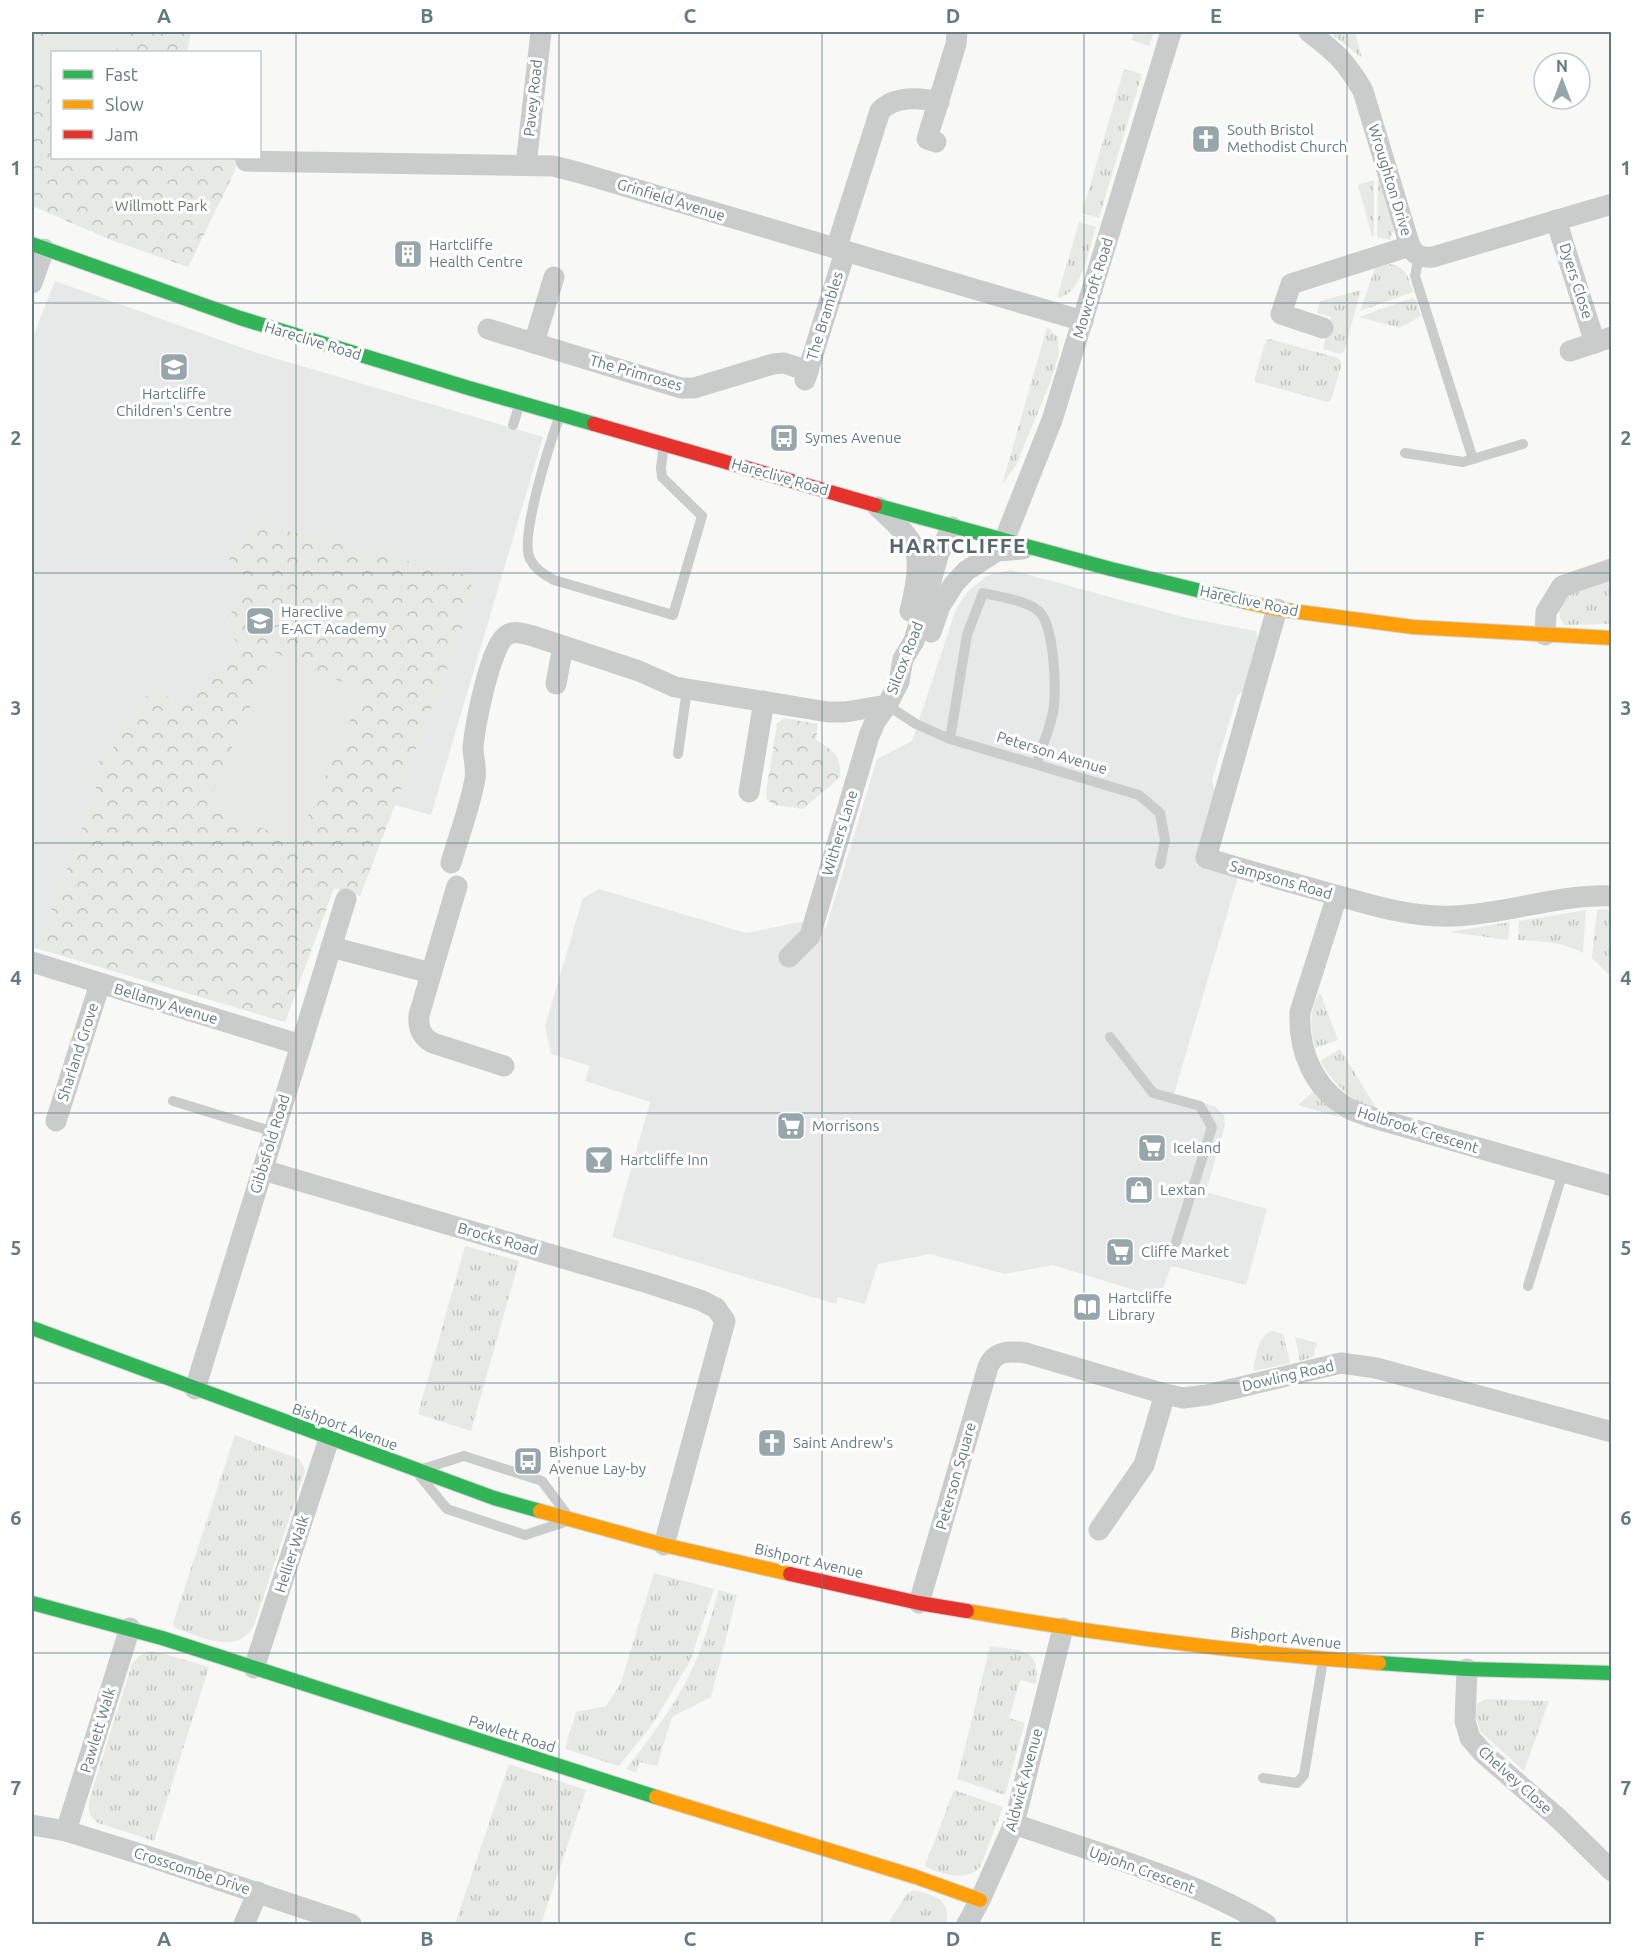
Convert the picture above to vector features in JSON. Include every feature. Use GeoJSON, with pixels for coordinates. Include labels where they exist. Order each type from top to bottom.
{"type":"FeatureCollection","features":[{"type":"Feature","properties":{"kind":"street","name":"Pavey Road"},"geometry":{"type":"LineString","coordinates":[[526,165],[541,32]]}},
{"type":"Feature","properties":{"kind":"street"},"geometry":{"type":"LineString","coordinates":[[936,142],[927,139],[956,44],[957,32]]}},
{"type":"Feature","properties":{"kind":"street","name":"Mowcroft Road"},"geometry":{"type":"LineString","coordinates":[[1004,540],[1052,420],[1171,32]]}},
{"type":"Feature","properties":{"kind":"street","name":"Wroughton Drive"},"geometry":{"type":"LineString","coordinates":[[1309,32],[1338,55],[1351,70],[1363,91],[1414,251]]}},
{"type":"Feature","properties":{"kind":"street","name":"The Brambles"},"geometry":{"type":"LineString","coordinates":[[807,376],[880,111],[888,104],[911,99],[925,98],[939,102]]}},
{"type":"Feature","properties":{"kind":"street","name":"Grinfield Avenue"},"geometry":{"type":"LineString","coordinates":[[246,161],[553,166],[1083,321]]}},
{"type":"Feature","properties":{"kind":"street"},"geometry":{"type":"LineString","coordinates":[[1323,328],[1281,314],[1292,283],[1414,251],[1433,257],[1611,204]]}},
{"type":"Feature","properties":{"kind":"street","name":"Dyers Close"},"geometry":{"type":"LineString","coordinates":[[1556,220],[1603,340],[1570,351]]}},
{"type":"Feature","properties":{"kind":"street"},"geometry":{"type":"LineString","coordinates":[[32,282],[38,246]]}},
{"type":"Feature","properties":{"kind":"street","name":"Hareclive Road"},"geometry":{"type":"LineString","coordinates":[[38,246],[240,318],[520,403],[877,506],[1111,569],[1277,609],[1413,627],[1611,638]]}},
{"type":"Feature","properties":{"kind":"street"},"geometry":{"type":"LineString","coordinates":[[534,343],[554,277]]}},
{"type":"Feature","properties":{"kind":"street","name":"The Primroses"},"geometry":{"type":"LineString","coordinates":[[488,329],[688,389],[773,364],[784,363],[807,376]]}},
{"type":"Feature","properties":{"kind":"street"},"geometry":{"type":"LineString","coordinates":[[877,506],[900,528],[916,550],[917,574],[903,638],[903,659]]}},
{"type":"Feature","properties":{"kind":"street","name":"Silcox Road"},"geometry":{"type":"LineString","coordinates":[[451,863],[475,781],[473,748],[478,718],[498,645],[508,634],[518,633],[563,646],[639,671],[670,686],[836,712],[887,705],[899,682],[903,659],[915,641],[939,553],[952,527]]}},
{"type":"Feature","properties":{"kind":"street"},"geometry":{"type":"LineString","coordinates":[[899,682],[929,640],[940,606],[954,584],[966,571],[997,551],[1035,549]]}},
{"type":"Feature","properties":{"kind":"street"},"geometry":{"type":"LineString","coordinates":[[1545,635],[1546,612],[1562,586],[1611,569]]}},
{"type":"Feature","properties":{"kind":"street","name":"Sampsons Road"},"geometry":{"type":"LineString","coordinates":[[1277,609],[1206,858],[1337,896],[1401,912],[1434,916],[1469,915],[1572,898],[1611,896]]}},
{"type":"Feature","properties":{"kind":"street"},"geometry":{"type":"LineString","coordinates":[[556,684],[563,646]]}},
{"type":"Feature","properties":{"kind":"street"},"geometry":{"type":"LineString","coordinates":[[749,792],[764,701]]}},
{"type":"Feature","properties":{"kind":"street","name":"Withers Lane"},"geometry":{"type":"LineString","coordinates":[[789,957],[810,936],[869,736],[874,722],[887,705]]}},
{"type":"Feature","properties":{"kind":"street"},"geometry":{"type":"LineString","coordinates":[[457,886],[419,1015],[419,1028],[428,1041],[504,1066]]}},
{"type":"Feature","properties":{"kind":"street","name":"Holbrook Crescent"},"geometry":{"type":"LineString","coordinates":[[1337,896],[1300,1012],[1299,1026],[1304,1054],[1322,1087],[1348,1108],[1370,1117],[1611,1186]]}},
{"type":"Feature","properties":{"kind":"street","name":"Gibbsfold Road"},"geometry":{"type":"LineString","coordinates":[[195,1389],[346,899]]}},
{"type":"Feature","properties":{"kind":"street"},"geometry":{"type":"LineString","coordinates":[[331,947],[431,973]]}},
{"type":"Feature","properties":{"kind":"street","name":"Bellamy Avenue"},"geometry":{"type":"LineString","coordinates":[[32,962],[301,1045]]}},
{"type":"Feature","properties":{"kind":"street","name":"Sharland Grove"},"geometry":{"type":"LineString","coordinates":[[56,1121],[100,984]]}},
{"type":"Feature","properties":{"kind":"street","name":"Brocks Road"},"geometry":{"type":"LineString","coordinates":[[263,1170],[700,1300],[716,1308],[725,1321],[664,1545]]}},
{"type":"Feature","properties":{"kind":"street","name":"Bishport Avenue"},"geometry":{"type":"LineString","coordinates":[[32,1328],[494,1498],[664,1545],[919,1603],[1063,1628],[1184,1645],[1323,1659],[1467,1669],[1611,1673]]}},
{"type":"Feature","properties":{"kind":"street","name":"Dowling Road"},"geometry":{"type":"LineString","coordinates":[[999,1354],[1013,1351],[1026,1353],[1183,1398],[1207,1395],[1341,1363],[1356,1364],[1611,1432]]}},
{"type":"Feature","properties":{"kind":"street","name":"Peterson Square"},"geometry":{"type":"LineString","coordinates":[[919,1603],[988,1367],[999,1354]]}},
{"type":"Feature","properties":{"kind":"street"},"geometry":{"type":"LineString","coordinates":[[1099,1530],[1144,1465],[1165,1394]]}},
{"type":"Feature","properties":{"kind":"street","name":"Hellier Walk"},"geometry":{"type":"LineString","coordinates":[[254,1668],[329,1439]]}},
{"type":"Feature","properties":{"kind":"street","name":"Pawlett Road"},"geometry":{"type":"LineString","coordinates":[[32,1603],[129,1628],[608,1782],[916,1877],[980,1900]]}},
{"type":"Feature","properties":{"kind":"street","name":"Pawlett Walk"},"geometry":{"type":"LineString","coordinates":[[66,1831],[129,1628]]}},
{"type":"Feature","properties":{"kind":"street","name":"Aldwick Avenue"},"geometry":{"type":"LineString","coordinates":[[966,1924],[980,1900],[1014,1824],[1063,1628]]}},
{"type":"Feature","properties":{"kind":"street","name":"Chelvey Close"},"geometry":{"type":"LineString","coordinates":[[1467,1669],[1465,1721],[1470,1738],[1484,1754],[1559,1819],[1611,1871]]}},
{"type":"Feature","properties":{"kind":"street","name":"Upjohn Crescent"},"geometry":{"type":"LineString","coordinates":[[1014,1824],[1170,1879],[1241,1909],[1266,1924]]}},
{"type":"Feature","properties":{"kind":"street","name":"Crosscombe Drive"},"geometry":{"type":"LineString","coordinates":[[32,1825],[66,1831],[351,1924]]}},
{"type":"Feature","properties":{"kind":"street"},"geometry":{"type":"LineString","coordinates":[[244,1924],[258,1892]]}},
{"type":"Feature","properties":{"kind":"lane"},"geometry":{"type":"LineString","coordinates":[[1414,251],[1415,276],[1473,459]]}},
{"type":"Feature","properties":{"kind":"lane"},"geometry":{"type":"LineString","coordinates":[[513,425],[520,403]]}},
{"type":"Feature","properties":{"kind":"lane"},"geometry":{"type":"LineString","coordinates":[[560,414],[552,437],[528,535],[529,558],[543,575],[673,615],[702,516],[662,477],[664,444]]}},
{"type":"Feature","properties":{"kind":"lane"},"geometry":{"type":"LineString","coordinates":[[1405,453],[1456,462],[1523,444]]}},
{"type":"Feature","properties":{"kind":"lane"},"geometry":{"type":"LineString","coordinates":[[950,739],[967,635],[983,593],[1025,603],[1042,614],[1052,643],[1055,679],[1054,708],[1036,763]]}},
{"type":"Feature","properties":{"kind":"lane"},"geometry":{"type":"LineString","coordinates":[[678,754],[687,689]]}},
{"type":"Feature","properties":{"kind":"lane","name":"Peterson Avenue"},"geometry":{"type":"LineString","coordinates":[[887,705],[916,724],[950,739],[1139,795],[1160,813],[1165,840],[1160,864]]}},
{"type":"Feature","properties":{"kind":"lane"},"geometry":{"type":"LineString","coordinates":[[1110,1037],[1153,1093],[1200,1106],[1212,1127],[1176,1242]]}},
{"type":"Feature","properties":{"kind":"lane"},"geometry":{"type":"LineString","coordinates":[[172,1101],[274,1132]]}},
{"type":"Feature","properties":{"kind":"lane"},"geometry":{"type":"LineString","coordinates":[[1528,1286],[1563,1172]]}},
{"type":"Feature","properties":{"kind":"lane"},"geometry":{"type":"LineString","coordinates":[[464,1456],[542,1481],[571,1520],[525,1535],[447,1509],[416,1471],[464,1456]]}},
{"type":"Feature","properties":{"kind":"lane"},"geometry":{"type":"LineString","coordinates":[[1263,1778],[1297,1783],[1304,1775],[1323,1659]]}},
{"type":"Feature","properties":{"kind":"shaded area","name":"Hareclive E-ACT Academy"},"geometry":{"type":"Polygon","coordinates":[[[55,281],[251,351],[543,437],[431,815],[395,805],[360,896],[334,888],[285,1022],[32,947],[32,339],[55,281]]]}},
{"type":"Feature","properties":{"kind":"shaded area"},"geometry":{"type":"Polygon","coordinates":[[[1011,570],[1183,617],[1256,631],[1259,648],[1248,687],[1237,696],[1212,780],[1216,795],[1196,865],[1238,877],[1174,1094],[1214,1106],[1224,1115],[1225,1125],[1206,1192],[1267,1209],[1246,1285],[1171,1266],[1160,1298],[1053,1265],[1005,1274],[930,1254],[878,1264],[865,1304],[838,1297],[836,1304],[612,1237],[650,1102],[585,1081],[590,1066],[551,1054],[545,1026],[583,898],[599,889],[746,933],[800,922],[826,928],[877,759],[912,741],[956,609],[967,592],[988,575],[1011,570]]]}},
{"type":"Feature","properties":{"kind":"green space","name":"Willmott Park"},"geometry":{"type":"Polygon","coordinates":[[[32,32],[191,32],[187,51],[51,51],[51,159],[236,159],[235,171],[188,267],[111,240],[32,206],[32,32]]]}},
{"type":"Feature","properties":{"kind":"green space"},"geometry":{"type":"Polygon","coordinates":[[[51,32],[130,32],[115,51],[51,51],[51,88],[32,73],[32,56],[51,32]]]}},
{"type":"Feature","properties":{"kind":"green space"},"geometry":{"type":"Polygon","coordinates":[[[1134,32],[1154,32],[1149,46],[1132,40],[1134,32]]]}},
{"type":"Feature","properties":{"kind":"green space"},"geometry":{"type":"Polygon","coordinates":[[[1329,32],[1355,32],[1362,58],[1329,32]]]}},
{"type":"Feature","properties":{"kind":"green space"},"geometry":{"type":"Polygon","coordinates":[[[1124,69],[1142,74],[1099,218],[1082,213],[1124,69]]]}},
{"type":"Feature","properties":{"kind":"green space"},"geometry":{"type":"Polygon","coordinates":[[[1374,180],[1374,236],[1372,237],[1358,185],[1374,180]]]}},
{"type":"Feature","properties":{"kind":"green space"},"geometry":{"type":"Polygon","coordinates":[[[1378,180],[1381,180],[1394,228],[1390,240],[1377,237],[1378,180]]]}},
{"type":"Feature","properties":{"kind":"green space"},"geometry":{"type":"Polygon","coordinates":[[[1079,222],[1096,227],[1078,280],[1066,295],[1057,298],[1079,222]]]}},
{"type":"Feature","properties":{"kind":"green space"},"geometry":{"type":"Polygon","coordinates":[[[1390,264],[1403,270],[1413,292],[1360,311],[1375,268],[1390,264]]]}},
{"type":"Feature","properties":{"kind":"green space"},"geometry":{"type":"Polygon","coordinates":[[[1361,290],[1344,352],[1340,354],[1323,349],[1331,317],[1317,313],[1320,301],[1361,290]]]}},
{"type":"Feature","properties":{"kind":"green space"},"geometry":{"type":"Polygon","coordinates":[[[1412,298],[1416,300],[1421,316],[1400,328],[1359,317],[1412,298]]]}},
{"type":"Feature","properties":{"kind":"green space"},"geometry":{"type":"Polygon","coordinates":[[[1047,327],[1058,337],[1059,354],[1050,383],[1016,465],[1002,485],[1047,327]]]}},
{"type":"Feature","properties":{"kind":"green space"},"geometry":{"type":"Polygon","coordinates":[[[1270,339],[1338,358],[1342,363],[1331,400],[1328,402],[1255,382],[1266,340],[1270,339]]]}},
{"type":"Feature","properties":{"kind":"green space"},"geometry":{"type":"Polygon","coordinates":[[[255,523],[473,577],[462,628],[360,896],[334,888],[285,1022],[37,948],[97,790],[89,772],[115,746],[107,736],[157,686],[180,708],[243,649],[221,624],[255,587],[229,559],[236,541],[255,523]]]}},
{"type":"Feature","properties":{"kind":"green space"},"geometry":{"type":"Polygon","coordinates":[[[1611,577],[1611,624],[1564,625],[1559,610],[1566,591],[1579,584],[1611,577]]]}},
{"type":"Feature","properties":{"kind":"green space"},"geometry":{"type":"Polygon","coordinates":[[[274,652],[363,691],[296,843],[207,804],[274,652]]]}},
{"type":"Feature","properties":{"kind":"green space"},"geometry":{"type":"Polygon","coordinates":[[[784,718],[818,724],[816,740],[832,750],[838,758],[840,777],[803,809],[775,805],[767,800],[766,793],[777,724],[784,718]]]}},
{"type":"Feature","properties":{"kind":"green space"},"geometry":{"type":"Polygon","coordinates":[[[1612,909],[1611,977],[1592,958],[1597,910],[1612,909]]]}},
{"type":"Feature","properties":{"kind":"green space"},"geometry":{"type":"Polygon","coordinates":[[[1586,910],[1583,953],[1559,944],[1518,940],[1519,921],[1586,910]]]}},
{"type":"Feature","properties":{"kind":"green space"},"geometry":{"type":"Polygon","coordinates":[[[1510,922],[1508,940],[1449,932],[1510,922]]]}},
{"type":"Feature","properties":{"kind":"green space"},"geometry":{"type":"Polygon","coordinates":[[[1320,992],[1338,1040],[1315,1048],[1312,1019],[1314,1005],[1320,992]]]}},
{"type":"Feature","properties":{"kind":"green space"},"geometry":{"type":"Polygon","coordinates":[[[1340,1049],[1378,1111],[1344,1092],[1320,1061],[1340,1049]]]}},
{"type":"Feature","properties":{"kind":"green space"},"geometry":{"type":"Polygon","coordinates":[[[1314,1091],[1339,1117],[1298,1105],[1314,1091]]]}},
{"type":"Feature","properties":{"kind":"green space"},"geometry":{"type":"Polygon","coordinates":[[[465,1246],[519,1261],[471,1431],[418,1414],[465,1246]]]}},
{"type":"Feature","properties":{"kind":"green space"},"geometry":{"type":"Polygon","coordinates":[[[1272,1331],[1283,1334],[1290,1363],[1255,1371],[1253,1367],[1259,1346],[1267,1333],[1272,1331]]]}},
{"type":"Feature","properties":{"kind":"green space"},"geometry":{"type":"Polygon","coordinates":[[[1295,1337],[1317,1343],[1313,1357],[1300,1361],[1295,1337]]]}},
{"type":"Feature","properties":{"kind":"green space"},"geometry":{"type":"Polygon","coordinates":[[[235,1435],[299,1459],[305,1471],[254,1625],[247,1635],[238,1640],[218,1642],[175,1628],[173,1623],[235,1435]]]}},
{"type":"Feature","properties":{"kind":"green space"},"geometry":{"type":"Polygon","coordinates":[[[654,1573],[714,1589],[690,1661],[652,1725],[619,1766],[565,1749],[576,1712],[606,1706],[621,1683],[654,1573]]]}},
{"type":"Feature","properties":{"kind":"green space"},"geometry":{"type":"Polygon","coordinates":[[[719,1590],[737,1595],[711,1697],[672,1717],[657,1766],[640,1762],[636,1773],[626,1769],[680,1693],[701,1647],[719,1590]]]}},
{"type":"Feature","properties":{"kind":"green space"},"geometry":{"type":"Polygon","coordinates":[[[990,1646],[1026,1653],[1035,1663],[1037,1672],[1036,1684],[1020,1680],[1009,1718],[1025,1723],[1005,1795],[957,1779],[990,1646]]]}},
{"type":"Feature","properties":{"kind":"green space"},"geometry":{"type":"Polygon","coordinates":[[[150,1651],[209,1667],[154,1841],[98,1823],[92,1818],[89,1808],[90,1797],[132,1664],[139,1656],[150,1651]]]}},
{"type":"Feature","properties":{"kind":"green space"},"geometry":{"type":"Polygon","coordinates":[[[1486,1699],[1549,1701],[1524,1771],[1481,1732],[1475,1716],[1477,1704],[1486,1699]]]}},
{"type":"Feature","properties":{"kind":"green space"},"geometry":{"type":"Polygon","coordinates":[[[509,1764],[586,1790],[541,1924],[455,1924],[509,1764]]]}},
{"type":"Feature","properties":{"kind":"green space"},"geometry":{"type":"Polygon","coordinates":[[[954,1790],[1003,1807],[981,1865],[970,1874],[946,1874],[925,1866],[954,1790]]]}},
{"type":"Feature","properties":{"kind":"green space"},"geometry":{"type":"Polygon","coordinates":[[[913,1890],[934,1896],[943,1904],[946,1909],[946,1924],[888,1924],[906,1895],[913,1890]]]}},
{"type":"Feature","properties":{"kind":"traffic: fast"},"geometry":{"type":"LineString","coordinates":[[32,244],[240,318],[594,424]]}},
{"type":"Feature","properties":{"kind":"traffic: fast"},"geometry":{"type":"LineString","coordinates":[[875,505],[1111,569],[1246,602]]}},
{"type":"Feature","properties":{"kind":"traffic: fast"},"geometry":{"type":"LineString","coordinates":[[32,1328],[494,1498],[540,1511]]}},
{"type":"Feature","properties":{"kind":"traffic: fast"},"geometry":{"type":"LineString","coordinates":[[32,1603],[162,1638],[656,1797]]}},
{"type":"Feature","properties":{"kind":"traffic: fast"},"geometry":{"type":"LineString","coordinates":[[1379,1663],[1467,1669],[1612,1673]]}},
{"type":"Feature","properties":{"kind":"traffic: slow"},"geometry":{"type":"LineString","coordinates":[[1246,602],[1277,609],[1413,627],[1612,638]]}},
{"type":"Feature","properties":{"kind":"traffic: slow"},"geometry":{"type":"LineString","coordinates":[[540,1511],[664,1545],[790,1574]]}},
{"type":"Feature","properties":{"kind":"traffic: slow"},"geometry":{"type":"LineString","coordinates":[[967,1611],[1173,1642],[1379,1663]]}},
{"type":"Feature","properties":{"kind":"traffic: slow"},"geometry":{"type":"LineString","coordinates":[[656,1797],[916,1877],[980,1900]]}},
{"type":"Feature","properties":{"kind":"traffic: jam"},"geometry":{"type":"LineString","coordinates":[[594,424],[875,505]]}},
{"type":"Feature","properties":{"kind":"traffic: jam"},"geometry":{"type":"LineString","coordinates":[[790,1574],[919,1603],[967,1611]]}},
{"type":"Feature","properties":{"kind":"place","name":"South Bristol Methodist Church"},"geometry":{"type":"Point","coordinates":[1206,139]}},
{"type":"Feature","properties":{"kind":"place","name":"Hartcliffe Health Centre"},"geometry":{"type":"Point","coordinates":[408,254]}},
{"type":"Feature","properties":{"kind":"place","name":"Hartcliffe Children's Centre"},"geometry":{"type":"Point","coordinates":[174,367]}},
{"type":"Feature","properties":{"kind":"place","name":"Symes Avenue"},"geometry":{"type":"Point","coordinates":[784,438]}},
{"type":"Feature","properties":{"kind":"place","name":"Hareclive E-ACT Academy"},"geometry":{"type":"Point","coordinates":[260,621]}},
{"type":"Feature","properties":{"kind":"place","name":"Morrisons"},"geometry":{"type":"Point","coordinates":[791,1126]}},
{"type":"Feature","properties":{"kind":"place","name":"Iceland"},"geometry":{"type":"Point","coordinates":[1152,1148]}},
{"type":"Feature","properties":{"kind":"place","name":"Hartcliffe Inn"},"geometry":{"type":"Point","coordinates":[599,1160]}},
{"type":"Feature","properties":{"kind":"place","name":"Lextan"},"geometry":{"type":"Point","coordinates":[1139,1190]}},
{"type":"Feature","properties":{"kind":"place","name":"Cliffe Market"},"geometry":{"type":"Point","coordinates":[1120,1252]}},
{"type":"Feature","properties":{"kind":"place","name":"Hartcliffe Library"},"geometry":{"type":"Point","coordinates":[1087,1307]}},
{"type":"Feature","properties":{"kind":"place","name":"Saint Andrew's"},"geometry":{"type":"Point","coordinates":[772,1443]}},
{"type":"Feature","properties":{"kind":"place","name":"Bishport Avenue Lay-by"},"geometry":{"type":"Point","coordinates":[528,1461]}},
{"type":"Feature","properties":{"kind":"district","name":"HARTCLIFFE"},"geometry":{"type":"Point","coordinates":[958,546]}}]}
